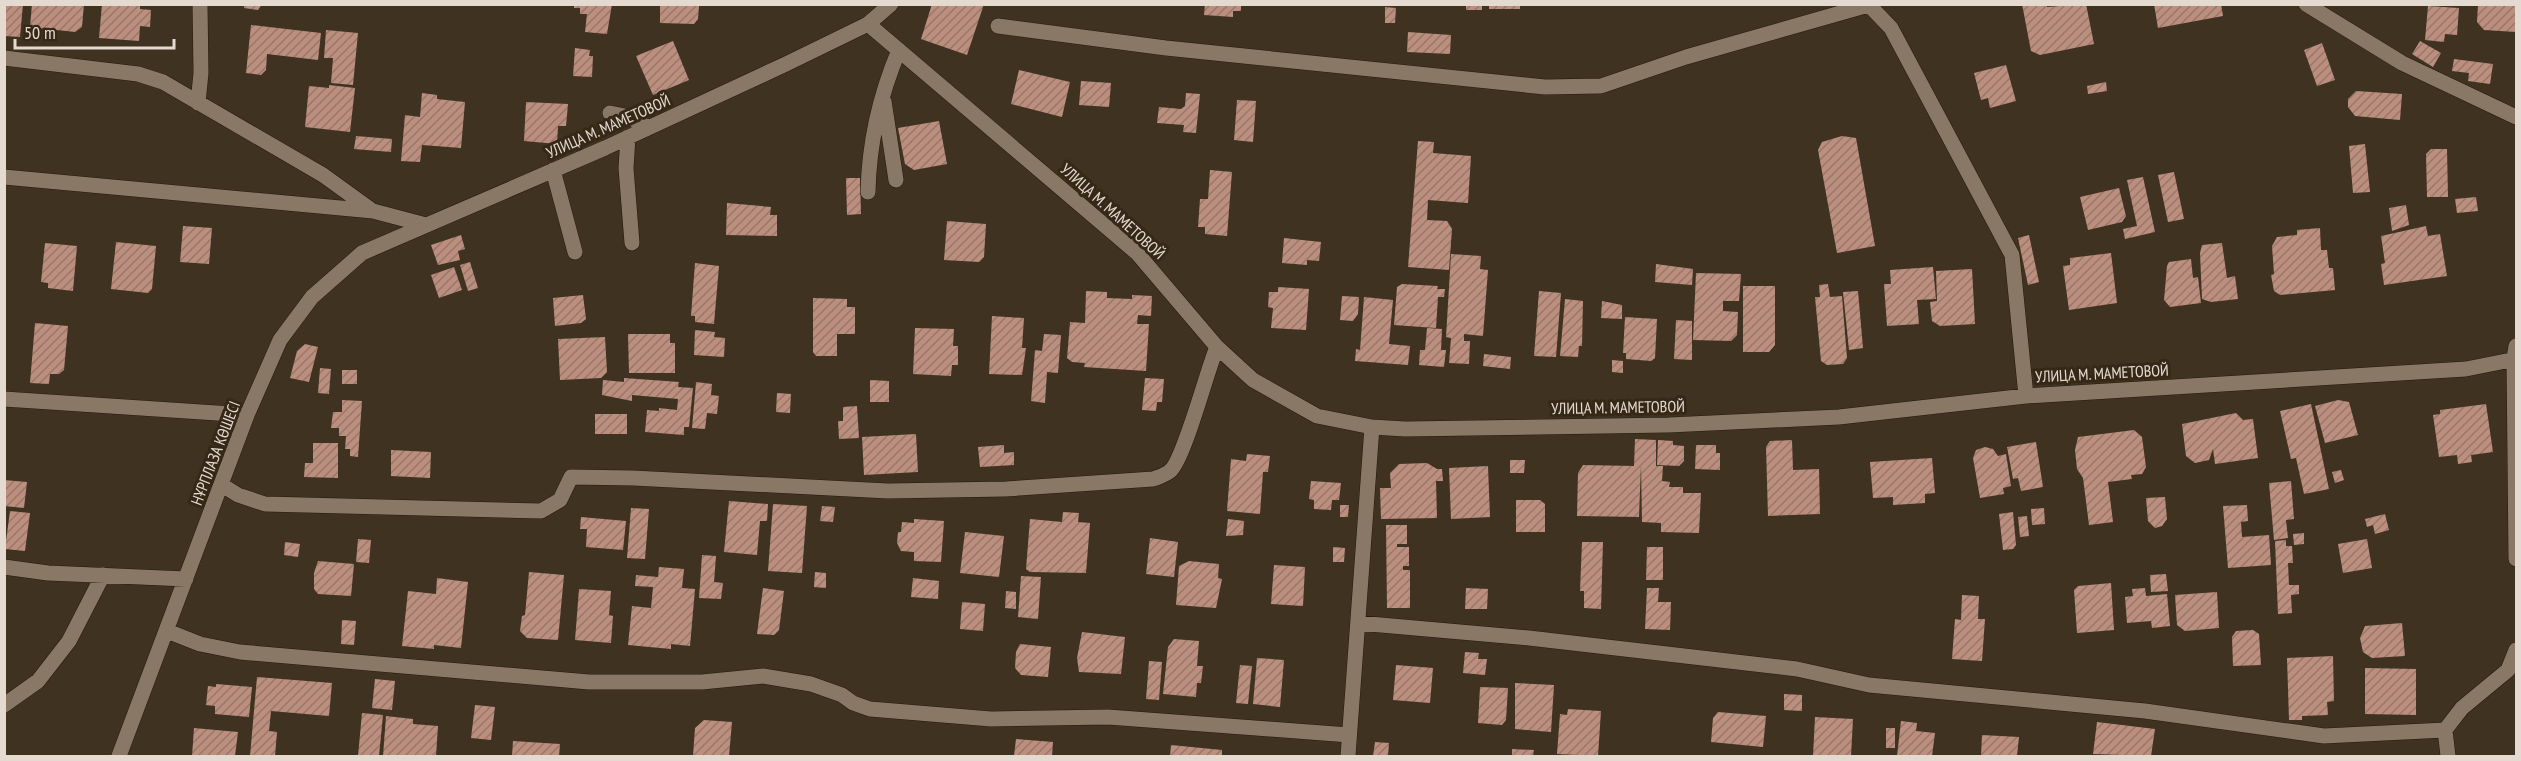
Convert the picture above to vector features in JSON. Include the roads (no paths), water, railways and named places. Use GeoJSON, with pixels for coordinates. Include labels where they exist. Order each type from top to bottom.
{"type":"FeatureCollection","features":[{"type":"Feature","properties":{"kind":"street"},"geometry":{"type":"LineString","coordinates":[[198,103],[201,73],[200,4]]}},
{"type":"Feature","properties":{"kind":"street","name":"УЛИЦА М. МАМЕТОВОЙ"},"geometry":{"type":"LineString","coordinates":[[426,225],[648,128],[868,24],[891,4]]}},
{"type":"Feature","properties":{"kind":"street"},"geometry":{"type":"LineString","coordinates":[[2306,4],[2402,63],[2517,117]]}},
{"type":"Feature","properties":{"kind":"street"},"geometry":{"type":"LineString","coordinates":[[998,26],[1166,48],[1545,87],[1601,86],[1686,57],[1870,5],[1891,28],[2012,255],[2026,396]]}},
{"type":"Feature","properties":{"kind":"street","name":"УЛИЦА М. МАМЕТОВОЙ"},"geometry":{"type":"LineString","coordinates":[[868,24],[1137,253],[1217,347],[1254,380],[1317,416],[1372,427],[1405,429],[1657,425],[1828,418],[2026,396],[2466,369],[2516,355]]}},
{"type":"Feature","properties":{"kind":"street"},"geometry":{"type":"LineString","coordinates":[[868,192],[873,140],[883,95],[899,50]]}},
{"type":"Feature","properties":{"kind":"street"},"geometry":{"type":"LineString","coordinates":[[4,58],[138,74],[163,82],[323,175],[373,211]]}},
{"type":"Feature","properties":{"kind":"street"},"geometry":{"type":"LineString","coordinates":[[883,95],[896,180]]}},
{"type":"Feature","properties":{"kind":"street"},"geometry":{"type":"LineString","coordinates":[[610,113],[630,117],[648,128]]}},
{"type":"Feature","properties":{"kind":"street"},"geometry":{"type":"LineString","coordinates":[[628,137],[626,168],[633,243]]}},
{"type":"Feature","properties":{"kind":"street"},"geometry":{"type":"LineString","coordinates":[[553,170],[575,252]]}},
{"type":"Feature","properties":{"kind":"street"},"geometry":{"type":"LineString","coordinates":[[4,177],[373,211],[426,225]]}},
{"type":"Feature","properties":{"kind":"street","name":"НҰРПЛАЗА КӨШЕСІ"},"geometry":{"type":"LineString","coordinates":[[119,756],[247,415],[280,340],[312,297],[362,253],[426,225]]}},
{"type":"Feature","properties":{"kind":"street"},"geometry":{"type":"LineString","coordinates":[[222,486],[238,495],[265,504],[333,504],[500,512],[541,511],[560,500],[571,477],[888,491],[1006,489],[1153,480],[1171,471],[1181,456],[1205,376],[1217,347]]}},
{"type":"Feature","properties":{"kind":"street"},"geometry":{"type":"LineString","coordinates":[[2516,355],[2516,550]]}},
{"type":"Feature","properties":{"kind":"street"},"geometry":{"type":"LineString","coordinates":[[4,399],[247,415]]}},
{"type":"Feature","properties":{"kind":"street"},"geometry":{"type":"LineString","coordinates":[[1348,756],[1372,427]]}},
{"type":"Feature","properties":{"kind":"street"},"geometry":{"type":"LineString","coordinates":[[4,567],[48,573],[186,579]]}},
{"type":"Feature","properties":{"kind":"street"},"geometry":{"type":"LineString","coordinates":[[4,705],[38,681],[69,641],[103,575]]}},
{"type":"Feature","properties":{"kind":"street"},"geometry":{"type":"LineString","coordinates":[[1358,623],[1529,638],[1797,669],[1869,685],[2145,711],[2324,736],[2445,730]]}},
{"type":"Feature","properties":{"kind":"street"},"geometry":{"type":"LineString","coordinates":[[167,631],[200,644],[240,652],[589,682],[702,682],[772,678],[811,684],[842,694],[853,703],[870,709],[991,719],[1108,717],[1349,735]]}},
{"type":"Feature","properties":{"kind":"street"},"geometry":{"type":"LineString","coordinates":[[2448,756],[2445,730],[2462,708],[2508,670],[2517,650]]}}]}
